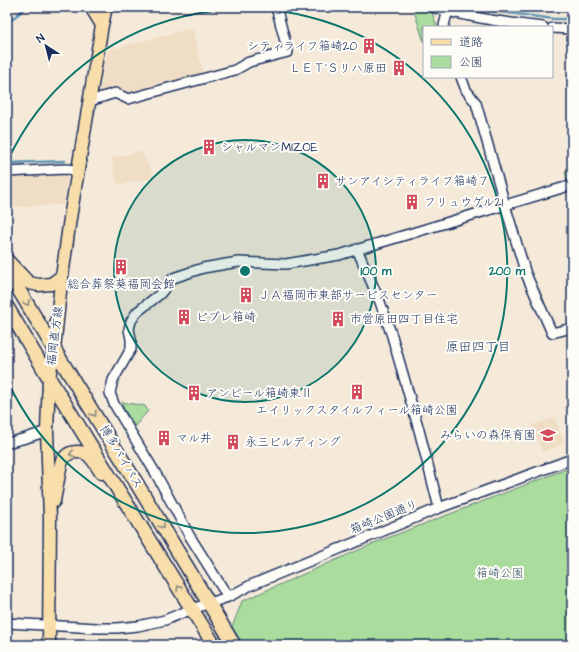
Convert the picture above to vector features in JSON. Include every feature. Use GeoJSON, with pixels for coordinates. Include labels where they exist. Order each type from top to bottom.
{"type":"FeatureCollection","features":[{"type":"Feature","properties":{"kind":"highway","name":"博多バイパス"},"geometry":{"type":"LineString","coordinates":[[7,270],[234,645]]}},
{"type":"Feature","properties":{"kind":"highway","name":"博多バイパス"},"geometry":{"type":"LineString","coordinates":[[7,307],[49,378],[214,645]]}},
{"type":"Feature","properties":{"kind":"main road"},"geometry":{"type":"LineString","coordinates":[[91,7],[102,25]]}},
{"type":"Feature","properties":{"kind":"main road","name":"福岡直方線"},"geometry":{"type":"LineString","coordinates":[[49,645],[49,378],[70,218],[106,7]]}},
{"type":"Feature","properties":{"kind":"main road"},"geometry":{"type":"LineString","coordinates":[[7,260],[29,283],[39,285],[51,284],[62,276]]}},
{"type":"Feature","properties":{"kind":"main road"},"geometry":{"type":"LineString","coordinates":[[50,519],[61,463],[67,455],[72,452],[88,454],[133,522],[157,553]]}},
{"type":"Feature","properties":{"kind":"street"},"geometry":{"type":"LineString","coordinates":[[90,101],[115,93],[128,99],[235,70],[249,62],[288,52],[276,7]]}},
{"type":"Feature","properties":{"kind":"street"},"geometry":{"type":"LineString","coordinates":[[431,7],[448,9],[499,22],[534,26]]}},
{"type":"Feature","properties":{"kind":"street"},"geometry":{"type":"LineString","coordinates":[[444,26],[448,9]]}},
{"type":"Feature","properties":{"kind":"street"},"geometry":{"type":"LineString","coordinates":[[553,28],[572,29]]}},
{"type":"Feature","properties":{"kind":"street"},"geometry":{"type":"LineString","coordinates":[[461,78],[466,90],[476,103],[526,274],[552,333],[572,328]]}},
{"type":"Feature","properties":{"kind":"street"},"geometry":{"type":"LineString","coordinates":[[7,172],[65,169],[78,170]]}},
{"type":"Feature","properties":{"kind":"street"},"geometry":{"type":"LineString","coordinates":[[228,597],[189,535],[156,474],[114,404],[110,393],[113,380],[131,349],[129,329],[131,321],[137,312],[160,294],[172,278],[203,268],[238,262],[286,264],[339,255],[572,185]]}},
{"type":"Feature","properties":{"kind":"street"},"geometry":{"type":"LineString","coordinates":[[356,249],[380,302],[392,336],[420,430],[439,508]]}},
{"type":"Feature","properties":{"kind":"street"},"geometry":{"type":"LineString","coordinates":[[7,443],[48,431]]}},
{"type":"Feature","properties":{"kind":"street","name":"箱崎公園通り"},"geometry":{"type":"LineString","coordinates":[[7,623],[97,628],[128,627],[165,620],[228,597],[251,585],[439,508],[572,459]]}},
{"type":"Feature","properties":{"kind":"shaded area"},"geometry":{"type":"Polygon","coordinates":[[[192,28],[204,74],[129,95],[115,90],[100,92],[107,50],[192,28]]]}},
{"type":"Feature","properties":{"kind":"shaded area"},"geometry":{"type":"Polygon","coordinates":[[[141,151],[155,178],[117,185],[111,158],[141,151]]]}},
{"type":"Feature","properties":{"kind":"shaded area"},"geometry":{"type":"Polygon","coordinates":[[[68,174],[64,205],[7,207],[7,175],[68,174]]]}},
{"type":"Feature","properties":{"kind":"shaded area","name":"みらいの森保育園"},"geometry":{"type":"Polygon","coordinates":[[[555,417],[564,444],[542,452],[532,425],[555,417]]]}},
{"type":"Feature","properties":{"kind":"green space"},"geometry":{"type":"Polygon","coordinates":[[[413,8],[432,12],[437,26],[423,26],[423,39],[413,8]]]}},
{"type":"Feature","properties":{"kind":"green space"},"geometry":{"type":"Polygon","coordinates":[[[572,169],[572,179],[567,181],[565,171],[572,169]]]}},
{"type":"Feature","properties":{"kind":"green space"},"geometry":{"type":"Polygon","coordinates":[[[122,402],[145,406],[148,411],[135,426],[124,409],[122,402]]]}},
{"type":"Feature","properties":{"kind":"green space","name":"箱崎公園"},"geometry":{"type":"Polygon","coordinates":[[[572,467],[572,645],[243,645],[232,627],[242,601],[377,542],[572,467]]]}},
{"type":"Feature","properties":{"kind":"waterway"},"geometry":{"type":"LineString","coordinates":[[7,24],[26,7]]}},
{"type":"Feature","properties":{"kind":"waterway"},"geometry":{"type":"LineString","coordinates":[[463,7],[554,19],[572,19]]}},
{"type":"Feature","properties":{"kind":"waterway"},"geometry":{"type":"LineString","coordinates":[[7,163],[65,161]]}},
{"type":"Feature","properties":{"kind":"place","name":"シティライフ箱崎20"},"geometry":{"type":"Point","coordinates":[369,46]}},
{"type":"Feature","properties":{"kind":"place","name":"ＬＥＴ’Ｓリハ原田"},"geometry":{"type":"Point","coordinates":[399,68]}},
{"type":"Feature","properties":{"kind":"place","name":"シャルマンMIZOE"},"geometry":{"type":"Point","coordinates":[209,147]}},
{"type":"Feature","properties":{"kind":"place","name":"サンアイシティライフ箱崎７"},"geometry":{"type":"Point","coordinates":[323,181]}},
{"type":"Feature","properties":{"kind":"place","name":"フリュウゲル21"},"geometry":{"type":"Point","coordinates":[412,202]}},
{"type":"Feature","properties":{"kind":"place","name":"総合葬祭葵福岡会館"},"geometry":{"type":"Point","coordinates":[121,267]}},
{"type":"Feature","properties":{"kind":"place","name":"ＪＡ福岡市東部サービスセンター"},"geometry":{"type":"Point","coordinates":[246,295]}},
{"type":"Feature","properties":{"kind":"place","name":"ビブレ箱崎"},"geometry":{"type":"Point","coordinates":[184,317]}},
{"type":"Feature","properties":{"kind":"place","name":"市営原田四丁目住宅"},"geometry":{"type":"Point","coordinates":[338,319]}},
{"type":"Feature","properties":{"kind":"place","name":"エイリックスタイルフィール箱崎公園"},"geometry":{"type":"Point","coordinates":[357,392]}},
{"type":"Feature","properties":{"kind":"place","name":"アンピール箱崎東Ⅱ"},"geometry":{"type":"Point","coordinates":[194,393]}},
{"type":"Feature","properties":{"kind":"place","name":"みらいの森保育園"},"geometry":{"type":"Point","coordinates":[548,435]}},
{"type":"Feature","properties":{"kind":"place","name":"マル井"},"geometry":{"type":"Point","coordinates":[164,438]}},
{"type":"Feature","properties":{"kind":"place","name":"永三ビルディング"},"geometry":{"type":"Point","coordinates":[233,442]}},
{"type":"Feature","properties":{"kind":"district","name":"原田四丁目"},"geometry":{"type":"Point","coordinates":[478,347]}}]}
